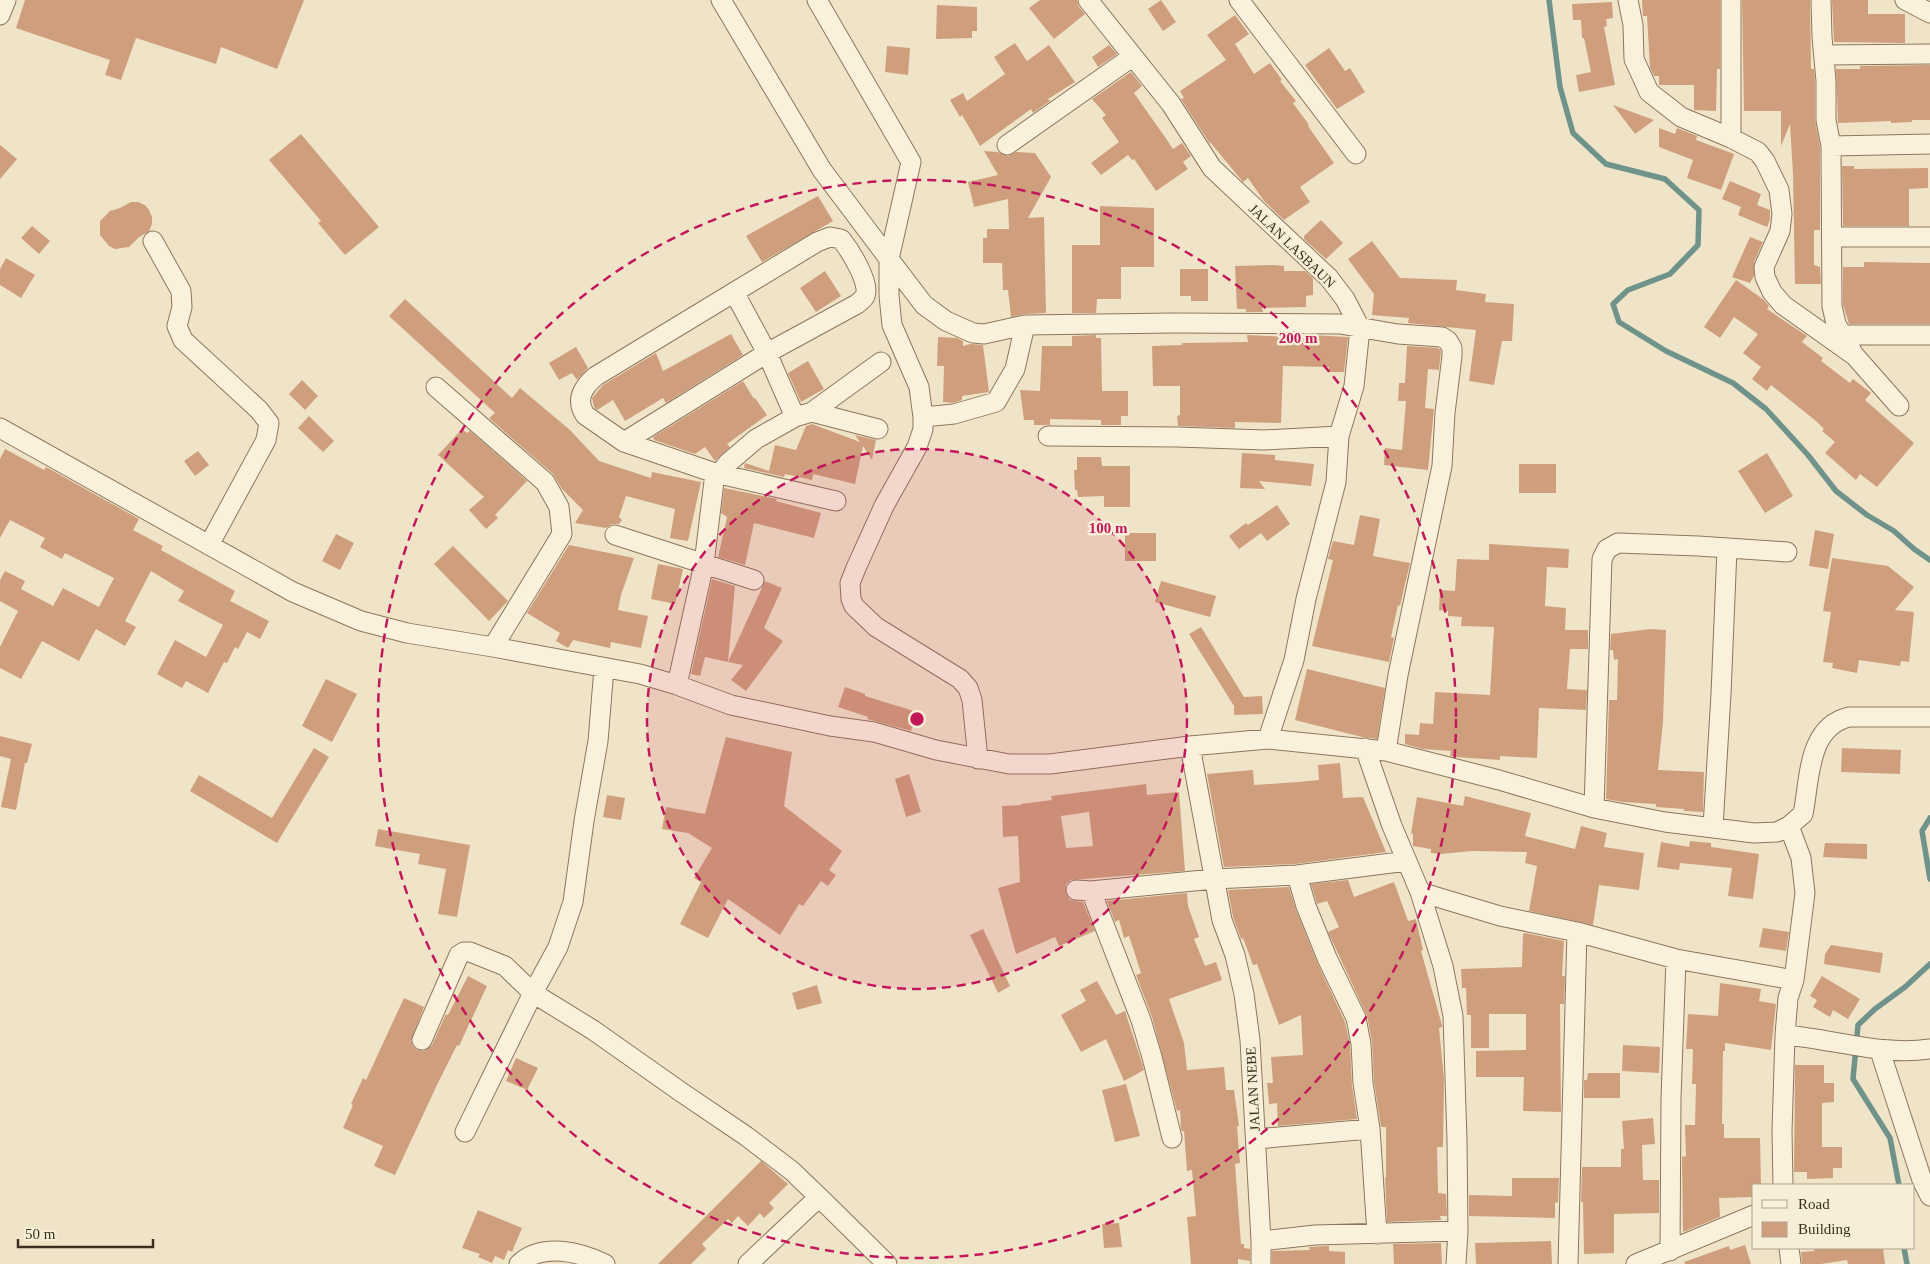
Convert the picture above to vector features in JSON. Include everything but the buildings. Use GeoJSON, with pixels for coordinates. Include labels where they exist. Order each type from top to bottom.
{"type":"FeatureCollection","features":[{"type":"Feature","properties":{"kind":"street"},"geometry":{"type":"LineString","coordinates":[[0,15],[6,0]]}},
{"type":"Feature","properties":{"kind":"street"},"geometry":{"type":"LineString","coordinates":[[722,0],[822,170],[924,305],[961,329],[984,334],[1025,325],[1173,323],[1330,324],[1398,334],[1442,337],[1448,341],[1452,348],[1442,466],[1400,666],[1386,751]]}},
{"type":"Feature","properties":{"kind":"street"},"geometry":{"type":"LineString","coordinates":[[817,0],[911,162],[889,259],[889,296],[892,325],[916,379],[924,417],[923,429],[917,447],[884,506],[850,583],[849,592],[854,606],[876,627],[960,679],[968,688],[972,700],[978,759]]}},
{"type":"Feature","properties":{"kind":"street","name":"JALAN LASBAUN"},"geometry":{"type":"LineString","coordinates":[[1088,0],[1171,104],[1212,168],[1329,278],[1345,299],[1360,328]]}},
{"type":"Feature","properties":{"kind":"street"},"geometry":{"type":"LineString","coordinates":[[1239,0],[1356,154]]}},
{"type":"Feature","properties":{"kind":"street"},"geometry":{"type":"LineString","coordinates":[[1628,0],[1634,59],[1649,92],[1681,118],[1731,138],[1758,152],[1765,161],[1779,190],[1782,214],[1780,231],[1764,267],[1765,277],[1772,292],[1783,305],[1855,356]]}},
{"type":"Feature","properties":{"kind":"street"},"geometry":{"type":"LineString","coordinates":[[1731,0],[1731,138]]}},
{"type":"Feature","properties":{"kind":"street"},"geometry":{"type":"LineString","coordinates":[[1821,0],[1822,37],[1825,55],[1826,120],[1831,146],[1832,306],[1836,324],[1855,356],[1899,406]]}},
{"type":"Feature","properties":{"kind":"street"},"geometry":{"type":"LineString","coordinates":[[1905,0],[1930,13]]}},
{"type":"Feature","properties":{"kind":"street"},"geometry":{"type":"LineString","coordinates":[[1825,55],[1930,54]]}},
{"type":"Feature","properties":{"kind":"street"},"geometry":{"type":"LineString","coordinates":[[1007,145],[1132,57]]}},
{"type":"Feature","properties":{"kind":"street"},"geometry":{"type":"LineString","coordinates":[[1831,146],[1930,144]]}},
{"type":"Feature","properties":{"kind":"street"},"geometry":{"type":"LineString","coordinates":[[624,442],[767,353],[857,304],[865,297],[867,289],[852,254],[841,239],[830,236],[817,242],[596,376],[582,391],[581,408],[585,415],[624,442],[714,472],[836,501]]}},
{"type":"Feature","properties":{"kind":"street"},"geometry":{"type":"LineString","coordinates":[[1832,236],[1930,238]]}},
{"type":"Feature","properties":{"kind":"street"},"geometry":{"type":"LineString","coordinates":[[153,241],[181,290],[182,307],[177,326],[183,340],[259,410],[268,423],[266,440],[209,545]]}},
{"type":"Feature","properties":{"kind":"street"},"geometry":{"type":"LineString","coordinates":[[734,292],[767,353],[804,414],[878,429]]}},
{"type":"Feature","properties":{"kind":"street"},"geometry":{"type":"LineString","coordinates":[[924,417],[954,414],[996,402],[1015,369],[1025,325]]}},
{"type":"Feature","properties":{"kind":"street"},"geometry":{"type":"LineString","coordinates":[[1268,739],[1294,660],[1306,599],[1336,482],[1339,436],[1354,386],[1360,328]]}},
{"type":"Feature","properties":{"kind":"street"},"geometry":{"type":"LineString","coordinates":[[1843,335],[1930,335]]}},
{"type":"Feature","properties":{"kind":"street"},"geometry":{"type":"LineString","coordinates":[[714,472],[720,473],[728,463],[756,439],[804,414],[881,362]]}},
{"type":"Feature","properties":{"kind":"street"},"geometry":{"type":"LineString","coordinates":[[436,387],[545,482],[559,506],[562,534],[493,647]]}},
{"type":"Feature","properties":{"kind":"street"},"geometry":{"type":"LineString","coordinates":[[0,428],[293,592],[361,621],[408,633],[640,674],[677,685],[731,705],[830,726],[874,732],[936,750],[1010,764],[1050,764],[1190,746],[1268,739],[1386,751],[1499,780],[1594,808],[1665,822],[1754,833],[1777,832],[1790,826],[1803,814],[1812,763],[1819,738],[1829,726],[1838,720],[1849,718],[1930,717]]}},
{"type":"Feature","properties":{"kind":"street"},"geometry":{"type":"LineString","coordinates":[[1048,436],[1264,440],[1339,436]]}},
{"type":"Feature","properties":{"kind":"street"},"geometry":{"type":"LineString","coordinates":[[677,685],[704,564],[714,472]]}},
{"type":"Feature","properties":{"kind":"street"},"geometry":{"type":"LineString","coordinates":[[615,535],[754,580]]}},
{"type":"Feature","properties":{"kind":"street"},"geometry":{"type":"LineString","coordinates":[[1594,808],[1602,559],[1607,549],[1618,543],[1787,552]]}},
{"type":"Feature","properties":{"kind":"street"},"geometry":{"type":"LineString","coordinates":[[1713,827],[1722,694],[1727,549]]}},
{"type":"Feature","properties":{"kind":"street"},"geometry":{"type":"LineString","coordinates":[[465,1132],[533,993],[558,948],[573,902],[584,821],[598,741],[604,668]]}},
{"type":"Feature","properties":{"kind":"street","name":"JALAN NEBE"},"geometry":{"type":"LineString","coordinates":[[1190,746],[1222,920],[1235,955],[1244,994],[1250,1040],[1261,1264]]}},
{"type":"Feature","properties":{"kind":"street"},"geometry":{"type":"LineString","coordinates":[[1365,748],[1392,826],[1420,892],[1443,966],[1452,1016],[1457,1140],[1458,1231],[1456,1264]]}},
{"type":"Feature","properties":{"kind":"street"},"geometry":{"type":"LineString","coordinates":[[1783,1184],[1782,1131],[1785,1035],[1788,998],[1794,980],[1805,893],[1801,858],[1790,826]]}},
{"type":"Feature","properties":{"kind":"street"},"geometry":{"type":"LineString","coordinates":[[1172,1138],[1141,1020],[1084,890],[1214,879],[1297,875],[1407,861]]}},
{"type":"Feature","properties":{"kind":"street"},"geometry":{"type":"LineString","coordinates":[[1297,875],[1306,906],[1327,958],[1356,1018],[1362,1044],[1363,1083],[1370,1130],[1377,1234]]}},
{"type":"Feature","properties":{"kind":"street"},"geometry":{"type":"LineString","coordinates":[[1420,892],[1500,916],[1577,932],[1676,959],[1794,980]]}},
{"type":"Feature","properties":{"kind":"street"},"geometry":{"type":"LineString","coordinates":[[1568,1264],[1577,932]]}},
{"type":"Feature","properties":{"kind":"street"},"geometry":{"type":"LineString","coordinates":[[422,1040],[459,955],[464,952],[470,952],[505,966],[533,993],[593,1030],[746,1136],[792,1171],[887,1264]]}},
{"type":"Feature","properties":{"kind":"street"},"geometry":{"type":"LineString","coordinates":[[1670,1251],[1671,1098],[1676,959]]}},
{"type":"Feature","properties":{"kind":"street"},"geometry":{"type":"LineString","coordinates":[[1785,1035],[1816,1038],[1872,1049],[1904,1052],[1930,1049]]}},
{"type":"Feature","properties":{"kind":"street"},"geometry":{"type":"LineString","coordinates":[[1872,1049],[1922,1180],[1930,1196]]}},
{"type":"Feature","properties":{"kind":"street"},"geometry":{"type":"LineString","coordinates":[[1256,1139],[1370,1130]]}},
{"type":"Feature","properties":{"kind":"street"},"geometry":{"type":"LineString","coordinates":[[748,1264],[819,1198]]}},
{"type":"Feature","properties":{"kind":"street"},"geometry":{"type":"LineString","coordinates":[[1636,1264],[1752,1217]]}},
{"type":"Feature","properties":{"kind":"street"},"geometry":{"type":"LineString","coordinates":[[1261,1241],[1314,1235],[1458,1231]]}},
{"type":"Feature","properties":{"kind":"street"},"geometry":{"type":"LineString","coordinates":[[1789,1249],[1791,1264]]}},
{"type":"Feature","properties":{"kind":"street"},"geometry":{"type":"LineString","coordinates":[[519,1264],[522,1260],[545,1252],[564,1252],[590,1257],[605,1264]]}},
{"type":"Feature","properties":{"kind":"waterway"},"geometry":{"type":"LineString","coordinates":[[1549,0],[1560,87],[1573,133],[1606,164],[1665,179],[1699,210],[1698,245],[1670,274],[1628,290],[1613,304],[1619,322],[1666,351],[1733,383],[1766,409],[1808,455],[1836,491],[1867,515],[1894,531],[1930,560]]}},
{"type":"Feature","properties":{"kind":"waterway"},"geometry":{"type":"LineString","coordinates":[[1930,818],[1922,831],[1930,879]]}},
{"type":"Feature","properties":{"kind":"waterway"},"geometry":{"type":"LineString","coordinates":[[1899,1184],[1890,1138],[1853,1079],[1858,1025],[1930,964]]}},
{"type":"Feature","properties":{"kind":"waterway"},"geometry":{"type":"LineString","coordinates":[[1904,1249],[1907,1264]]}}]}
